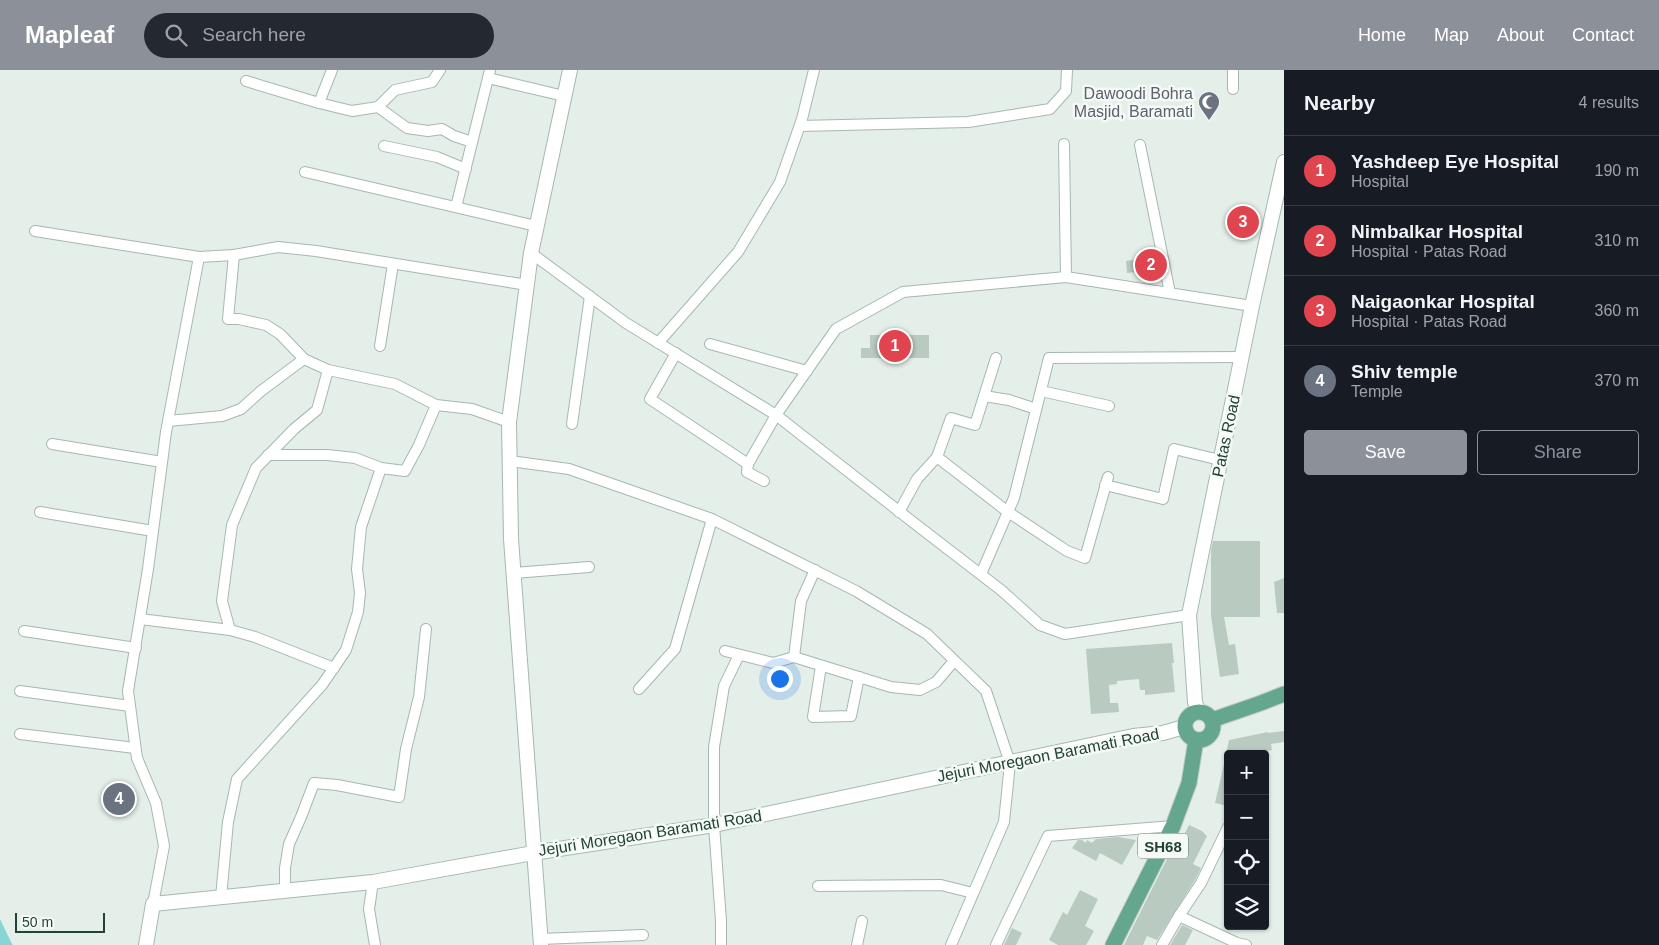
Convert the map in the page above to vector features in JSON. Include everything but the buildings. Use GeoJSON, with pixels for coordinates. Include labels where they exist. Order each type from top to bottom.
{"type":"FeatureCollection","features":[{"type":"Feature","properties":{"kind":"main road"},"geometry":{"type":"LineString","coordinates":[[1212,720],[1261,704],[1284,694]]}},
{"type":"Feature","properties":{"kind":"main road"},"geometry":{"type":"LineString","coordinates":[[1198,711],[1208,715],[1212,720],[1212,732],[1203,740],[1190,738],[1184,727],[1186,718],[1193,712],[1198,711]]}},
{"type":"Feature","properties":{"kind":"main road","name":"SH68"},"geometry":{"type":"LineString","coordinates":[[1113,945],[1173,826],[1189,783],[1196,740]]}},
{"type":"Feature","properties":{"kind":"street"},"geometry":{"type":"LineString","coordinates":[[319,103],[332,70]]}},
{"type":"Feature","properties":{"kind":"street"},"geometry":{"type":"LineString","coordinates":[[246,81],[352,111],[378,107],[395,90],[432,82],[440,70]]}},
{"type":"Feature","properties":{"kind":"street"},"geometry":{"type":"LineString","coordinates":[[570,70],[531,253],[509,422],[511,540],[533,852],[541,942],[643,935]]}},
{"type":"Feature","properties":{"kind":"street"},"geometry":{"type":"LineString","coordinates":[[658,342],[738,252],[780,182],[800,126],[814,70]]}},
{"type":"Feature","properties":{"kind":"street"},"geometry":{"type":"LineString","coordinates":[[800,126],[968,122],[1050,109],[1066,92],[1067,70]]}},
{"type":"Feature","properties":{"kind":"street"},"geometry":{"type":"LineString","coordinates":[[1233,70],[1233,89]]}},
{"type":"Feature","properties":{"kind":"street"},"geometry":{"type":"LineString","coordinates":[[456,207],[489,74],[564,96]]}},
{"type":"Feature","properties":{"kind":"street"},"geometry":{"type":"LineString","coordinates":[[378,107],[407,128],[428,131],[442,129],[454,136],[472,142]]}},
{"type":"Feature","properties":{"kind":"street"},"geometry":{"type":"LineString","coordinates":[[1064,144],[1066,277]]}},
{"type":"Feature","properties":{"kind":"street"},"geometry":{"type":"LineString","coordinates":[[1140,145],[1170,293]]}},
{"type":"Feature","properties":{"kind":"street"},"geometry":{"type":"LineString","coordinates":[[384,146],[437,157],[466,169]]}},
{"type":"Feature","properties":{"kind":"street","name":"Patas Road"},"geometry":{"type":"LineString","coordinates":[[1198,711],[1195,702],[1189,615],[1252,306],[1284,162]]}},
{"type":"Feature","properties":{"kind":"street"},"geometry":{"type":"LineString","coordinates":[[305,172],[536,226]]}},
{"type":"Feature","properties":{"kind":"street"},"geometry":{"type":"LineString","coordinates":[[35,231],[199,257],[234,255],[278,247],[316,251],[527,285]]}},
{"type":"Feature","properties":{"kind":"street"},"geometry":{"type":"LineString","coordinates":[[531,253],[626,322],[776,415],[1002,590],[1040,625],[1065,634],[1189,615]]}},
{"type":"Feature","properties":{"kind":"street"},"geometry":{"type":"LineString","coordinates":[[234,255],[228,319],[238,319],[266,325],[280,334],[304,359],[328,370],[395,384],[436,405],[472,409],[509,422]]}},
{"type":"Feature","properties":{"kind":"street"},"geometry":{"type":"LineString","coordinates":[[146,945],[164,846],[156,803],[137,758],[128,691],[136,648],[168,421],[199,257]]}},
{"type":"Feature","properties":{"kind":"street"},"geometry":{"type":"LineString","coordinates":[[380,346],[392,264]]}},
{"type":"Feature","properties":{"kind":"street"},"geometry":{"type":"LineString","coordinates":[[764,482],[747,472],[748,464],[776,415],[836,329],[903,292],[1066,277],[1252,306]]}},
{"type":"Feature","properties":{"kind":"street"},"geometry":{"type":"LineString","coordinates":[[572,424],[590,296]]}},
{"type":"Feature","properties":{"kind":"street"},"geometry":{"type":"LineString","coordinates":[[710,344],[807,371]]}},
{"type":"Feature","properties":{"kind":"street"},"geometry":{"type":"LineString","coordinates":[[676,353],[650,399],[748,464]]}},
{"type":"Feature","properties":{"kind":"street"},"geometry":{"type":"LineString","coordinates":[[981,574],[1014,498],[1049,358],[1242,357]]}},
{"type":"Feature","properties":{"kind":"street"},"geometry":{"type":"LineString","coordinates":[[899,512],[917,479],[937,457],[951,418],[975,425],[996,358]]}},
{"type":"Feature","properties":{"kind":"street"},"geometry":{"type":"LineString","coordinates":[[168,421],[222,416],[241,409],[261,391],[304,359]]}},
{"type":"Feature","properties":{"kind":"street"},"geometry":{"type":"LineString","coordinates":[[230,630],[222,601],[232,525],[256,468],[294,429],[317,410],[328,370]]}},
{"type":"Feature","properties":{"kind":"street"},"geometry":{"type":"LineString","coordinates":[[1041,390],[1109,406]]}},
{"type":"Feature","properties":{"kind":"street"},"geometry":{"type":"LineString","coordinates":[[984,396],[1009,400],[1036,409]]}},
{"type":"Feature","properties":{"kind":"street"},"geometry":{"type":"LineString","coordinates":[[268,455],[327,455],[355,458],[381,468],[405,471],[419,445],[436,405]]}},
{"type":"Feature","properties":{"kind":"street"},"geometry":{"type":"LineString","coordinates":[[52,444],[162,462]]}},
{"type":"Feature","properties":{"kind":"street"},"geometry":{"type":"LineString","coordinates":[[937,457],[1008,512],[1067,551],[1085,558],[1106,481],[1163,499],[1174,449],[1220,460]]}},
{"type":"Feature","properties":{"kind":"street"},"geometry":{"type":"LineString","coordinates":[[510,462],[568,469],[712,519],[856,591],[927,634],[986,691],[1010,763],[1004,822],[951,945]]}},
{"type":"Feature","properties":{"kind":"street"},"geometry":{"type":"LineString","coordinates":[[222,896],[228,822],[237,779],[322,686],[346,650],[358,612],[360,594],[357,569],[361,527],[381,468]]}},
{"type":"Feature","properties":{"kind":"street"},"geometry":{"type":"LineString","coordinates":[[40,512],[153,531]]}},
{"type":"Feature","properties":{"kind":"street"},"geometry":{"type":"LineString","coordinates":[[639,689],[675,649],[712,519]]}},
{"type":"Feature","properties":{"kind":"street"},"geometry":{"type":"LineString","coordinates":[[514,573],[589,567]]}},
{"type":"Feature","properties":{"kind":"street"},"geometry":{"type":"LineString","coordinates":[[794,657],[801,601],[814,570]]}},
{"type":"Feature","properties":{"kind":"street"},"geometry":{"type":"LineString","coordinates":[[140,619],[230,630],[255,637],[334,668]]}},
{"type":"Feature","properties":{"kind":"street"},"geometry":{"type":"LineString","coordinates":[[285,890],[285,868],[289,844],[302,817],[314,783],[336,784],[399,797],[406,749],[419,697],[426,629]]}},
{"type":"Feature","properties":{"kind":"street"},"geometry":{"type":"LineString","coordinates":[[24,631],[136,648]]}},
{"type":"Feature","properties":{"kind":"street"},"geometry":{"type":"LineString","coordinates":[[725,651],[773,663],[794,657],[892,687],[920,690],[936,682],[954,661]]}},
{"type":"Feature","properties":{"kind":"street"},"geometry":{"type":"LineString","coordinates":[[721,945],[714,825],[714,747],[724,686],[739,654]]}},
{"type":"Feature","properties":{"kind":"street"},"geometry":{"type":"LineString","coordinates":[[821,666],[813,717],[851,716],[859,677]]}},
{"type":"Feature","properties":{"kind":"street"},"geometry":{"type":"LineString","coordinates":[[20,691],[130,706]]}},
{"type":"Feature","properties":{"kind":"street","name":"Jejuri Moregaon Baramati Road"},"geometry":{"type":"LineString","coordinates":[[153,904],[373,882],[533,852],[714,825],[1134,736],[1163,733],[1184,727]]}},
{"type":"Feature","properties":{"kind":"street"},"geometry":{"type":"LineString","coordinates":[[20,734],[136,748]]}},
{"type":"Feature","properties":{"kind":"street"},"geometry":{"type":"LineString","coordinates":[[996,945],[1048,836],[1173,826]]}},
{"type":"Feature","properties":{"kind":"street"},"geometry":{"type":"LineString","coordinates":[[1162,945],[1201,882],[1224,835]]}},
{"type":"Feature","properties":{"kind":"street"},"geometry":{"type":"LineString","coordinates":[[373,882],[369,909],[375,945]]}},
{"type":"Feature","properties":{"kind":"street"},"geometry":{"type":"LineString","coordinates":[[818,886],[941,885],[973,893]]}},
{"type":"Feature","properties":{"kind":"street"},"geometry":{"type":"LineString","coordinates":[[1179,916],[1237,943],[1246,945]]}},
{"type":"Feature","properties":{"kind":"street"},"geometry":{"type":"LineString","coordinates":[[857,945],[862,921]]}},
{"type":"Feature","properties":{"kind":"water"},"geometry":{"type":"Polygon","coordinates":[[[0,919],[12,944],[13,945],[0,945],[0,919]]]}},
{"type":"Feature","properties":{"kind":"place","name":"Dawoodi Bohra Masjid, Baramati"},"geometry":{"type":"Point","coordinates":[1209,121]}},
{"type":"Feature","properties":{"kind":"place","name":"Naigaonkar Hospital"},"geometry":{"type":"Point","coordinates":[1243,222]}},
{"type":"Feature","properties":{"kind":"place","name":"Nimbalkar Hospital"},"geometry":{"type":"Point","coordinates":[1151,265]}},
{"type":"Feature","properties":{"kind":"place","name":"Yashdeep Eye Hospital"},"geometry":{"type":"Point","coordinates":[895,346]}},
{"type":"Feature","properties":{"kind":"place","name":"Shiv temple"},"geometry":{"type":"Point","coordinates":[119,799]}}]}
